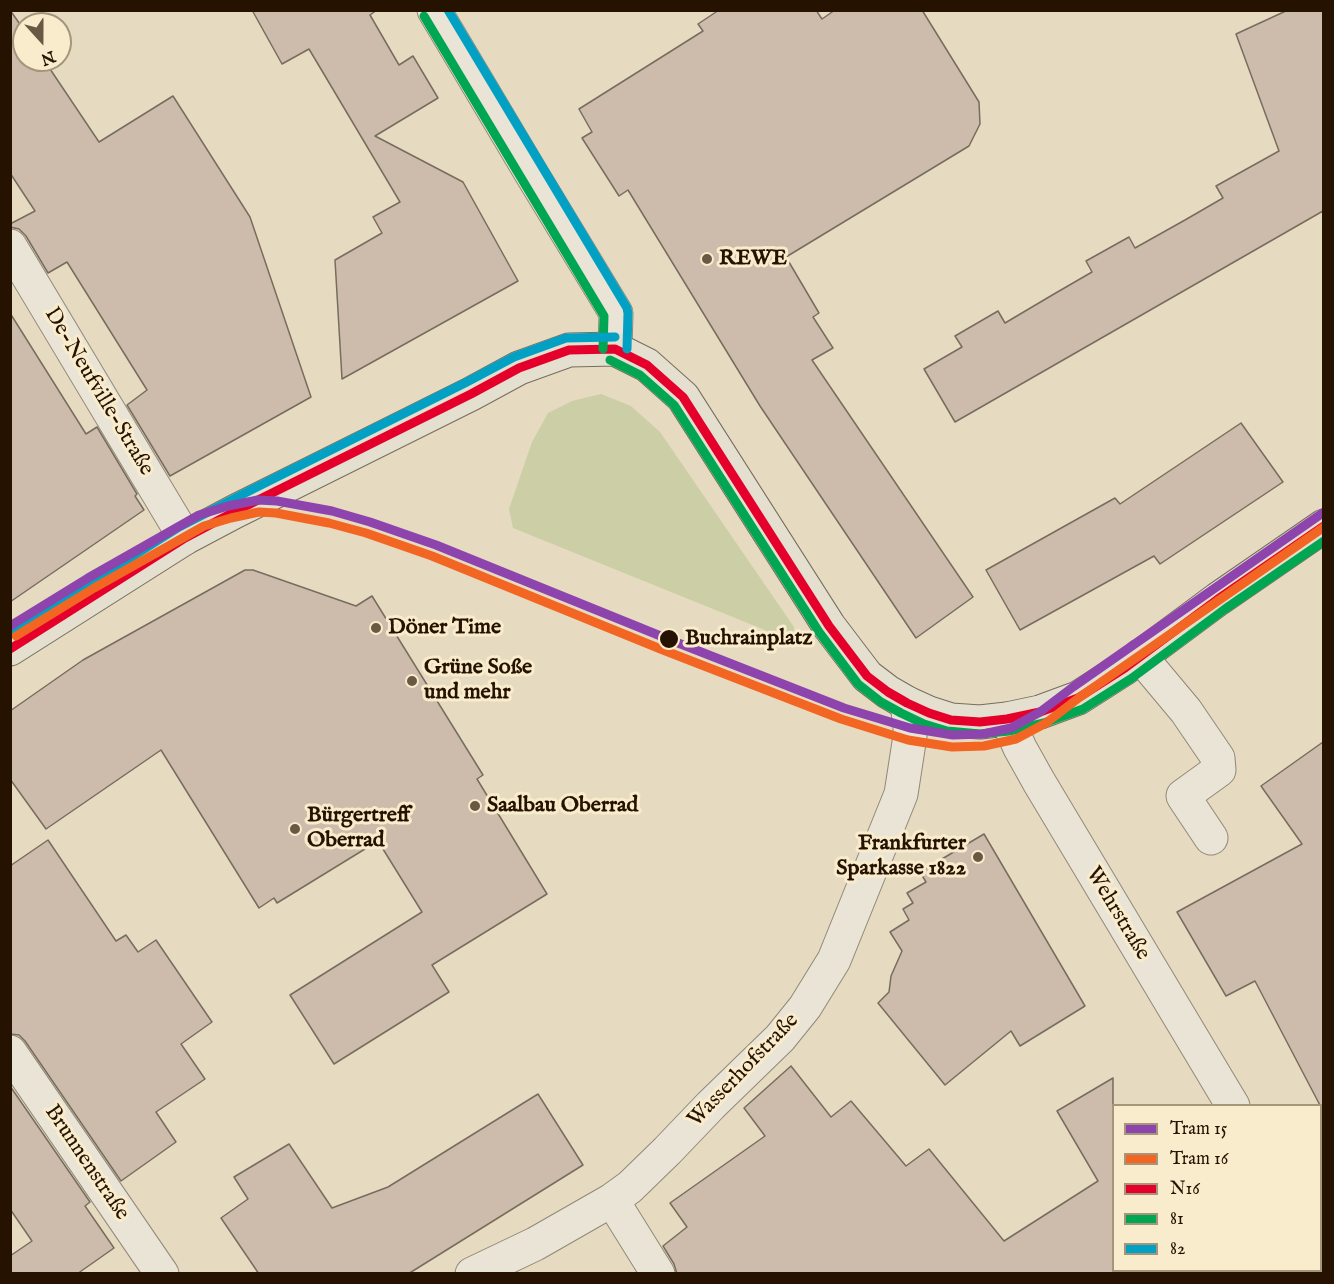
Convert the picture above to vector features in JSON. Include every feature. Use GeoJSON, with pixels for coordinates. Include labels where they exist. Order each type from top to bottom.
{"type":"FeatureCollection","features":[{"type":"Feature","properties":{"kind":"main road"},"geometry":{"type":"LineString","coordinates":[[10,649],[185,538],[519,368],[569,350],[615,350],[647,365],[683,397],[829,626],[867,676],[907,703],[951,720],[980,722],[1007,719],[1041,712],[1078,698],[1323,526]]}},
{"type":"Feature","properties":{"kind":"street"},"geometry":{"type":"LineString","coordinates":[[434,10],[616,313],[615,350]]}},
{"type":"Feature","properties":{"kind":"street","name":"De-Neufville-Straße"},"geometry":{"type":"LineString","coordinates":[[10,246],[185,538]]}},
{"type":"Feature","properties":{"kind":"street"},"geometry":{"type":"LineString","coordinates":[[1140,656],[1186,711],[1218,758],[1220,770],[1183,796],[1211,838]]}},
{"type":"Feature","properties":{"kind":"street","name":"Wasserhofstraße"},"geometry":{"type":"LineString","coordinates":[[472,1274],[536,1244],[630,1187],[780,1038],[805,1006],[834,960],[901,794],[910,728],[907,703]]}},
{"type":"Feature","properties":{"kind":"street","name":"Wehrstraße"},"geometry":{"type":"LineString","coordinates":[[1007,719],[1039,782],[1232,1104]]}},
{"type":"Feature","properties":{"kind":"street","name":"Brunnenstraße"},"geometry":{"type":"LineString","coordinates":[[10,1052],[162,1274]]}},
{"type":"Feature","properties":{"kind":"street"},"geometry":{"type":"LineString","coordinates":[[612,1200],[658,1274]]}},
{"type":"Feature","properties":{"kind":"green space"},"geometry":{"type":"Polygon","coordinates":[[[601,394],[631,406],[660,432],[794,627],[794,639],[787,639],[513,528],[509,509],[532,442],[548,413],[572,401],[601,394]]]}},
{"type":"Feature","properties":{"kind":"building"},"geometry":{"type":"Polygon","coordinates":[[[10,10],[12,13],[12,72],[52,72],[99,142],[173,96],[250,217],[311,397],[170,476],[127,405],[147,390],[67,262],[48,273],[26,236],[19,229],[10,227],[10,224],[35,211],[10,173],[10,10]]]}},
{"type":"Feature","properties":{"kind":"building"},"geometry":{"type":"Polygon","coordinates":[[[252,10],[377,10],[370,15],[399,65],[413,56],[438,98],[375,136],[463,182],[518,281],[342,379],[335,260],[382,233],[373,217],[400,202],[309,49],[282,64],[252,10]]]}},
{"type":"Feature","properties":{"kind":"building"},"geometry":{"type":"Polygon","coordinates":[[[719,10],[816,10],[822,19],[835,10],[922,10],[979,102],[980,124],[969,146],[786,257],[819,313],[813,317],[833,348],[812,360],[973,597],[916,638],[760,406],[628,190],[619,196],[582,138],[592,132],[579,109],[703,31],[698,24],[719,10]]]}},
{"type":"Feature","properties":{"kind":"building"},"geometry":{"type":"Polygon","coordinates":[[[1288,10],[1323,10],[1323,211],[955,422],[924,369],[962,347],[955,336],[998,311],[1005,323],[1092,272],[1086,261],[1129,237],[1135,248],[1223,198],[1216,186],[1279,151],[1236,34],[1288,10]]]}},
{"type":"Feature","properties":{"kind":"building"},"geometry":{"type":"Polygon","coordinates":[[[10,313],[86,434],[97,427],[144,510],[10,602],[10,313]]]}},
{"type":"Feature","properties":{"kind":"building"},"geometry":{"type":"Polygon","coordinates":[[[1241,423],[1283,482],[1160,564],[1154,556],[1020,630],[986,570],[1115,498],[1120,504],[1241,423]]]}},
{"type":"Feature","properties":{"kind":"building"},"geometry":{"type":"Polygon","coordinates":[[[245,570],[253,570],[356,606],[372,596],[483,775],[477,779],[547,894],[432,965],[449,992],[334,1064],[290,995],[422,912],[378,841],[277,903],[274,898],[259,908],[161,750],[46,829],[10,779],[10,711],[83,660],[245,570]]]}},
{"type":"Feature","properties":{"kind":"building"},"geometry":{"type":"Polygon","coordinates":[[[1323,742],[1323,1111],[1322,1104],[1319,1104],[1255,981],[1226,996],[1177,912],[1302,844],[1261,786],[1323,742]]]}},
{"type":"Feature","properties":{"kind":"building"},"geometry":{"type":"Polygon","coordinates":[[[984,834],[1085,1006],[1020,1046],[1011,1031],[945,1085],[878,1003],[889,992],[891,976],[902,951],[890,932],[909,920],[903,909],[913,903],[907,893],[926,882],[920,872],[984,834]]]}},
{"type":"Feature","properties":{"kind":"building"},"geometry":{"type":"Polygon","coordinates":[[[48,840],[116,941],[126,935],[138,952],[156,940],[212,1022],[181,1044],[205,1079],[156,1112],[176,1142],[121,1181],[25,1041],[19,1035],[10,1034],[10,866],[48,840]]]}},
{"type":"Feature","properties":{"kind":"building"},"geometry":{"type":"Polygon","coordinates":[[[791,1066],[831,1117],[851,1101],[906,1166],[929,1149],[1004,1241],[1098,1181],[1057,1111],[1113,1078],[1113,1274],[677,1274],[663,1246],[687,1227],[670,1203],[765,1136],[744,1108],[791,1066]]]}},
{"type":"Feature","properties":{"kind":"building"},"geometry":{"type":"Polygon","coordinates":[[[10,1086],[90,1202],[85,1206],[114,1248],[77,1274],[10,1274],[10,1256],[32,1241],[10,1209],[10,1086]]]}},
{"type":"Feature","properties":{"kind":"building"},"geometry":{"type":"Polygon","coordinates":[[[538,1094],[583,1165],[408,1274],[259,1274],[221,1218],[248,1199],[234,1177],[289,1144],[332,1208],[388,1187],[538,1094]]]}},
{"type":"Feature","properties":{"kind":"tram line","name":"15"},"geometry":{"type":"LineString","coordinates":[[10,626],[88,578],[199,515],[258,500],[277,501],[332,511],[436,545],[844,708],[910,728],[953,735],[983,734],[1011,728],[1040,712],[1324,512]]}},
{"type":"Feature","properties":{"kind":"tram line","name":"16"},"geometry":{"type":"LineString","coordinates":[[16,636],[94,588],[204,526],[259,512],[276,513],[366,533],[432,556],[663,650],[841,719],[908,740],[952,747],[984,746],[1016,739],[1046,723],[1324,527]]}},
{"type":"Feature","properties":{"kind":"transit line","name":"82"},"geometry":{"type":"LineString","coordinates":[[448,10],[627,308],[627,349]]}},
{"type":"Feature","properties":{"kind":"transit line","name":"81"},"geometry":{"type":"LineString","coordinates":[[424,16],[604,316],[603,349]]}},
{"type":"Feature","properties":{"kind":"transit line","name":"82"},"geometry":{"type":"LineString","coordinates":[[10,634],[179,527],[514,357],[566,338],[615,337]]}},
{"type":"Feature","properties":{"kind":"transit line","name":"N16"},"geometry":{"type":"LineString","coordinates":[[10,649],[185,538],[519,368],[569,350],[615,349],[647,365],[683,397],[829,626],[867,676],[907,703],[951,720],[980,722],[1007,719],[1040,712],[1078,698],[1125,668],[1218,599],[1324,526]]}},
{"type":"Feature","properties":{"kind":"transit line","name":"81"},"geometry":{"type":"LineString","coordinates":[[610,360],[640,375],[674,405],[819,632],[858,684],[881,702],[901,713],[924,724],[947,731],[980,734],[1009,731],[1044,723],[1083,709],[1132,678],[1225,609],[1324,541]]}},
{"type":"Feature","properties":{"kind":"place","name":"REWE"},"geometry":{"type":"Point","coordinates":[707,259]}},
{"type":"Feature","properties":{"kind":"place","name":"Döner Time"},"geometry":{"type":"Point","coordinates":[376,628]}},
{"type":"Feature","properties":{"kind":"place","name":"Buchrainplatz"},"geometry":{"type":"Point","coordinates":[669,639]}},
{"type":"Feature","properties":{"kind":"place","name":"Grüne Soße und mehr"},"geometry":{"type":"Point","coordinates":[412,681]}},
{"type":"Feature","properties":{"kind":"place","name":"Saalbau Oberrad"},"geometry":{"type":"Point","coordinates":[475,806]}},
{"type":"Feature","properties":{"kind":"place","name":"Bürgertreff Oberrad"},"geometry":{"type":"Point","coordinates":[295,829]}},
{"type":"Feature","properties":{"kind":"place","name":"Frankfurter Sparkasse 1822"},"geometry":{"type":"Point","coordinates":[978,857]}}]}
